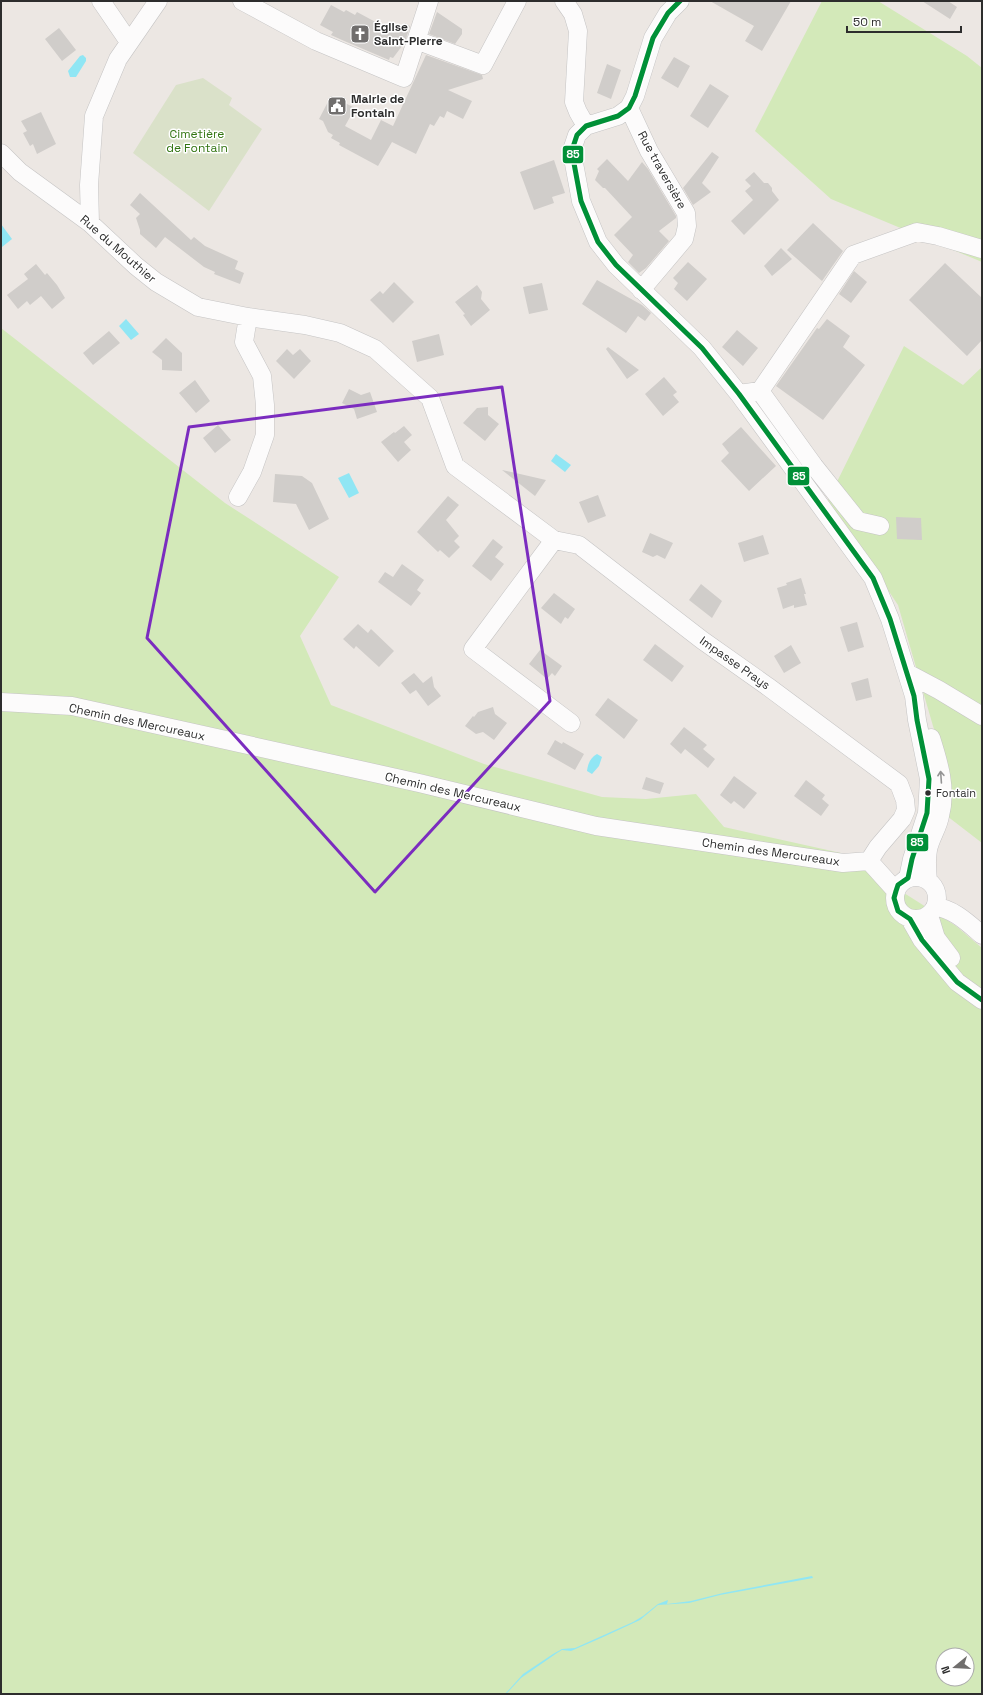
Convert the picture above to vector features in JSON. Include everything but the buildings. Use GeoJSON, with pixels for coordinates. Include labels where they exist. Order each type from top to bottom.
{"type":"FeatureCollection","features":[{"type":"Feature","properties":{"kind":"street"},"geometry":{"type":"LineString","coordinates":[[101,1],[129,42]]}},
{"type":"Feature","properties":{"kind":"street"},"geometry":{"type":"LineString","coordinates":[[90,223],[89,185],[94,116],[118,59],[158,1]]}},
{"type":"Feature","properties":{"kind":"street"},"geometry":{"type":"LineString","coordinates":[[242,1],[316,41],[404,78],[429,1]]}},
{"type":"Feature","properties":{"kind":"street"},"geometry":{"type":"LineString","coordinates":[[416,40],[483,65],[517,1]]}},
{"type":"Feature","properties":{"kind":"street"},"geometry":{"type":"LineString","coordinates":[[564,1],[573,14],[578,31],[574,102],[586,126]]}},
{"type":"Feature","properties":{"kind":"street"},"geometry":{"type":"LineString","coordinates":[[680,1],[668,14],[652,38],[635,96],[629,108],[618,116],[586,126],[577,135],[573,152],[580,201],[598,242],[616,265],[702,348],[739,394],[873,578],[890,619],[914,696],[929,779],[927,813],[912,859],[902,884],[894,898],[898,911],[910,919],[922,940],[957,982],[982,1000]]}},
{"type":"Feature","properties":{"kind":"street","name":"Rue traversière"},"geometry":{"type":"LineString","coordinates":[[629,108],[649,151],[686,213],[687,226],[684,239],[641,290]]}},
{"type":"Feature","properties":{"kind":"street","name":"Rue du Mouthier"},"geometry":{"type":"LineString","coordinates":[[1,153],[20,172],[90,223],[136,266],[156,282],[198,307],[248,317],[305,325],[340,333],[375,349],[430,398],[455,466]]}},
{"type":"Feature","properties":{"kind":"street"},"geometry":{"type":"LineString","coordinates":[[739,394],[760,391],[853,255],[917,232],[938,236],[982,249]]}},
{"type":"Feature","properties":{"kind":"street"},"geometry":{"type":"LineString","coordinates":[[238,497],[252,472],[265,435],[265,405],[262,376],[244,342],[248,317]]}},
{"type":"Feature","properties":{"kind":"street"},"geometry":{"type":"LineString","coordinates":[[760,391],[814,466],[858,521],[880,526]]}},
{"type":"Feature","properties":{"kind":"street","name":"Impasse Prays"},"geometry":{"type":"LineString","coordinates":[[455,466],[554,540],[579,545],[702,640],[767,686],[898,784],[905,800],[906,810],[902,819],[878,847],[869,862]]}},
{"type":"Feature","properties":{"kind":"street"},"geometry":{"type":"LineString","coordinates":[[554,540],[473,649],[571,723]]}},
{"type":"Feature","properties":{"kind":"street"},"geometry":{"type":"LineString","coordinates":[[907,672],[982,716]]}},
{"type":"Feature","properties":{"kind":"street"},"geometry":{"type":"LineString","coordinates":[[914,696],[924,716],[941,771],[942,804],[940,816],[928,850],[928,881]]}},
{"type":"Feature","properties":{"kind":"street","name":"Chemin des Mercureaux"},"geometry":{"type":"LineString","coordinates":[[1,702],[72,706],[419,783],[596,826],[836,862],[869,862]]}},
{"type":"Feature","properties":{"kind":"street"},"geometry":{"type":"LineString","coordinates":[[869,862],[902,884]]}},
{"type":"Feature","properties":{"kind":"street"},"geometry":{"type":"LineString","coordinates":[[902,884],[915,877],[922,878],[928,881],[936,892],[937,900],[932,911],[936,938],[947,954],[982,996]]}},
{"type":"Feature","properties":{"kind":"street"},"geometry":{"type":"LineString","coordinates":[[910,919],[923,918],[932,911],[944,907],[968,923],[982,935]]}},
{"type":"Feature","properties":{"kind":"highlighted area"},"geometry":{"type":"Polygon","coordinates":[[[502,387],[550,701],[375,892],[147,638],[189,427],[502,387]]]}},
{"type":"Feature","properties":{"kind":"green space"},"geometry":{"type":"Polygon","coordinates":[[[822,1],[878,1],[967,56],[982,68],[982,262],[831,199],[755,131],[822,1]]]}},
{"type":"Feature","properties":{"kind":"green space","name":"Cimetière de Fontain"},"geometry":{"type":"Polygon","coordinates":[[[203,78],[232,98],[229,105],[262,129],[209,211],[133,153],[176,85],[203,78]]]}},
{"type":"Feature","properties":{"kind":"green space"},"geometry":{"type":"Polygon","coordinates":[[[1,328],[225,503],[339,577],[300,636],[331,705],[484,764],[602,797],[646,799],[696,794],[724,827],[841,853],[956,926],[982,948],[982,1694],[1,1694],[1,328]]]}},
{"type":"Feature","properties":{"kind":"green space"},"geometry":{"type":"Polygon","coordinates":[[[904,346],[963,385],[982,367],[982,843],[947,816],[950,779],[898,605],[828,500],[904,346]]]}},
{"type":"Feature","properties":{"kind":"water"},"geometry":{"type":"Polygon","coordinates":[[[83,55],[86,58],[86,61],[76,77],[70,77],[68,71],[80,56],[83,55]]]}},
{"type":"Feature","properties":{"kind":"water"},"geometry":{"type":"Polygon","coordinates":[[[1,224],[12,239],[2,247],[1,246],[1,224]]]}},
{"type":"Feature","properties":{"kind":"water"},"geometry":{"type":"Polygon","coordinates":[[[126,319],[139,334],[131,340],[119,326],[126,319]]]}},
{"type":"Feature","properties":{"kind":"water"},"geometry":{"type":"Polygon","coordinates":[[[556,454],[571,465],[565,472],[551,461],[556,454]]]}},
{"type":"Feature","properties":{"kind":"water"},"geometry":{"type":"Polygon","coordinates":[[[349,473],[359,493],[349,498],[338,478],[349,473]]]}},
{"type":"Feature","properties":{"kind":"water"},"geometry":{"type":"Polygon","coordinates":[[[597,754],[602,757],[599,766],[592,774],[587,771],[588,766],[591,759],[597,754]]]}},
{"type":"Feature","properties":{"kind":"water"},"geometry":{"type":"Polygon","coordinates":[[[812,1576],[813,1578],[720,1595],[689,1603],[658,1605],[640,1620],[571,1651],[562,1650],[521,1678],[506,1693],[523,1674],[553,1654],[562,1649],[575,1648],[633,1622],[658,1604],[668,1600],[667,1604],[691,1601],[723,1593],[812,1576]]]}},
{"type":"Feature","properties":{"kind":"transit line","name":"85"},"geometry":{"type":"LineString","coordinates":[[680,1],[668,13],[653,38],[635,96],[629,108],[618,116],[586,126],[577,135],[573,147],[573,158],[581,201],[598,242],[616,265],[702,348],[739,394],[873,578],[890,619],[914,696],[917,720],[929,779],[927,813],[912,859],[908,878],[898,885],[894,898],[898,911],[910,919],[922,940],[957,982],[982,1000]]}},
{"type":"Feature","properties":{"kind":"place","name":"Église Saint-Pierre"},"geometry":{"type":"Point","coordinates":[360,34]}},
{"type":"Feature","properties":{"kind":"place","name":"Mairie de Fontain"},"geometry":{"type":"Point","coordinates":[337,106]}},
{"type":"Feature","properties":{"kind":"place","name":"Fontain"},"geometry":{"type":"Point","coordinates":[928,793]}}]}
